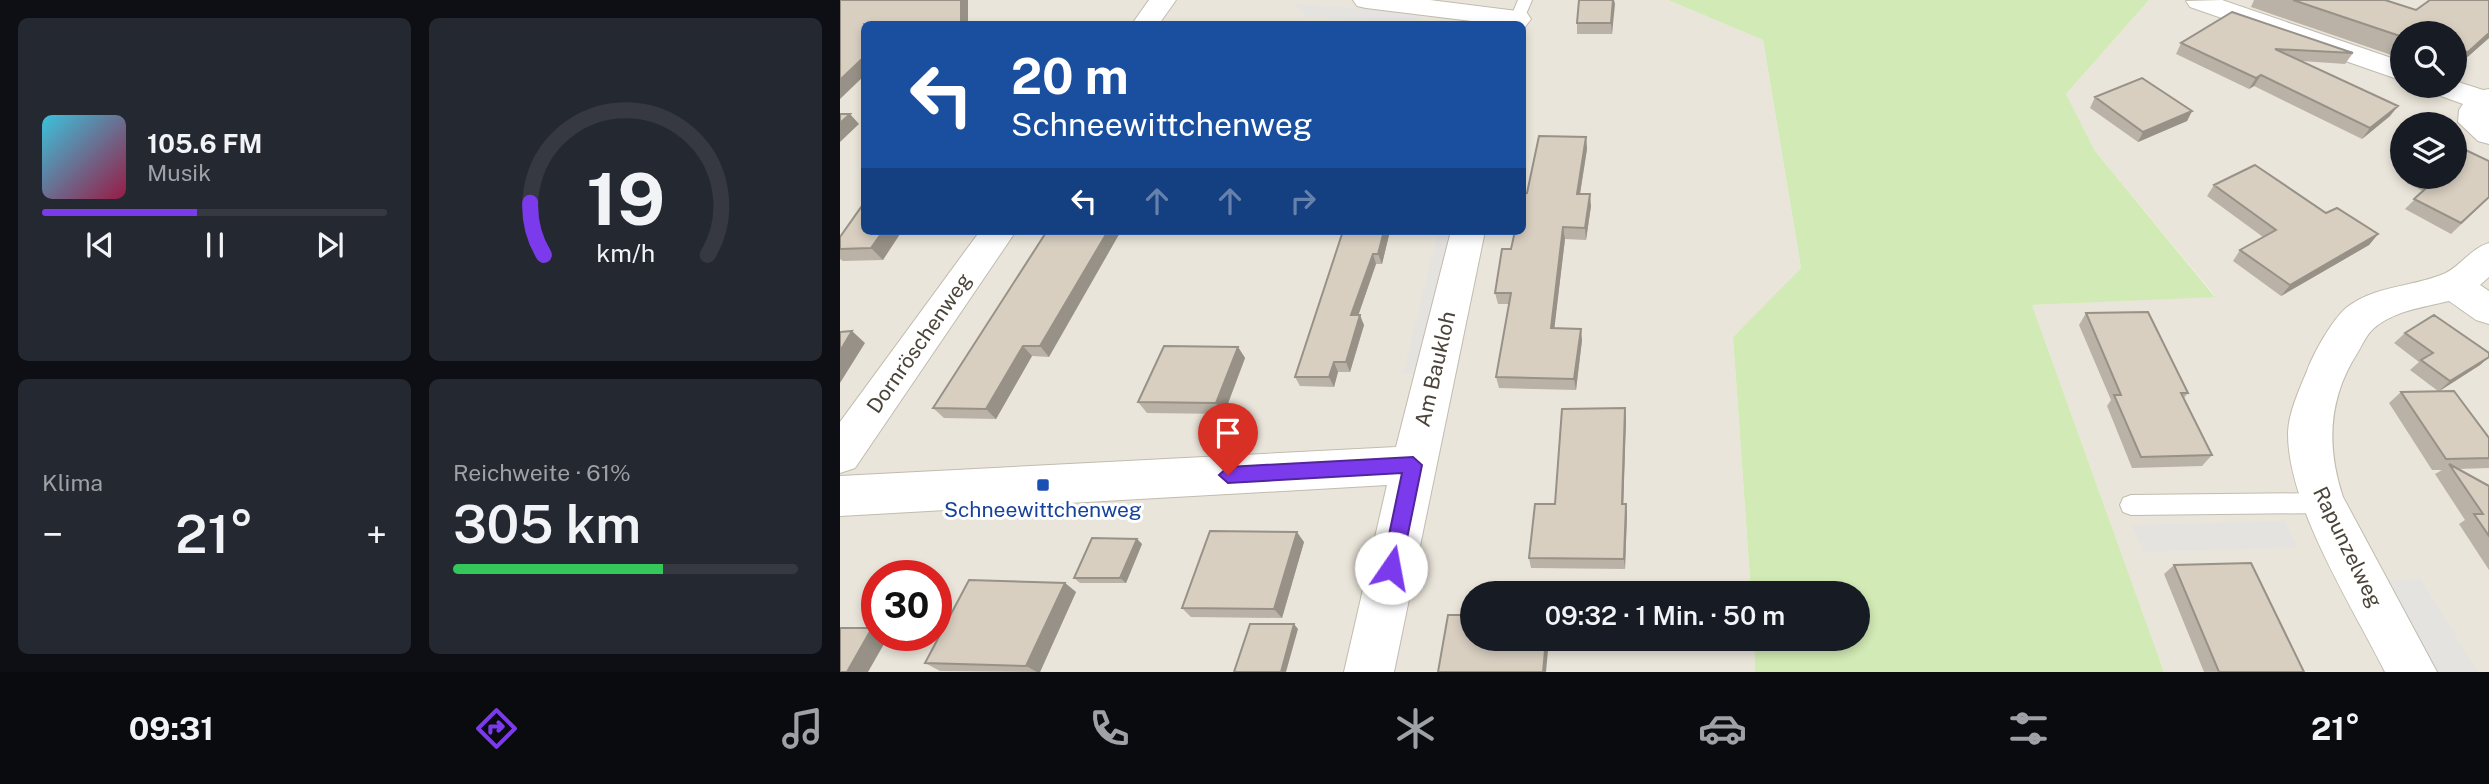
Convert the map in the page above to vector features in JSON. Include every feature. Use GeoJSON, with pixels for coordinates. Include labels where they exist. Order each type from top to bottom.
{"type":"FeatureCollection","features":[{"type":"Feature","properties":{"kind":"street"},"geometry":{"type":"LineString","coordinates":[[1147,21],[1163,0]]}},
{"type":"Feature","properties":{"kind":"street"},"geometry":{"type":"LineString","coordinates":[[1366,0],[1520,15]]}},
{"type":"Feature","properties":{"kind":"street"},"geometry":{"type":"LineString","coordinates":[[2199,1],[2390,67]]}},
{"type":"Feature","properties":{"kind":"street"},"geometry":{"type":"LineString","coordinates":[[2467,94],[2487,100]]}},
{"type":"Feature","properties":{"kind":"street"},"geometry":{"type":"LineString","coordinates":[[2487,100],[2474,110],[2474,121],[2489,134]]}},
{"type":"Feature","properties":{"kind":"street","name":"Dornröschenweg"},"geometry":{"type":"LineString","coordinates":[[840,455],[996,235]]}},
{"type":"Feature","properties":{"kind":"street","name":"Am Baukloh"},"geometry":{"type":"LineString","coordinates":[[1369,672],[1413,465],[1467,235]]}},
{"type":"Feature","properties":{"kind":"street","name":"Rapunzelweg"},"geometry":{"type":"LineString","coordinates":[[2412,672],[2323,503],[2313,471],[2309,430],[2316,398],[2330,362],[2359,320],[2395,300],[2455,286],[2489,256]]}},
{"type":"Feature","properties":{"kind":"street"},"geometry":{"type":"LineString","coordinates":[[2455,286],[2489,310]]}},
{"type":"Feature","properties":{"kind":"street"},"geometry":{"type":"LineString","coordinates":[[840,496],[1413,465]]}},
{"type":"Feature","properties":{"kind":"lane"},"geometry":{"type":"LineString","coordinates":[[2131,505],[2323,503]]}},
{"type":"Feature","properties":{"kind":"shaded area"},"geometry":{"type":"Polygon","coordinates":[[[840,0],[1668,0],[1763,40],[1801,268],[1733,337],[1750,581],[1460,581],[1460,651],[1754,651],[1755,672],[840,672],[840,0]]]}},
{"type":"Feature","properties":{"kind":"shaded area"},"geometry":{"type":"Polygon","coordinates":[[[2149,0],[2333,0],[2395,4],[2386,0],[2489,0],[2489,672],[2164,672],[2032,305],[2215,296],[2095,151],[2066,94],[2149,0]]]}},
{"type":"Feature","properties":{"kind":"shaded area"},"geometry":{"type":"Polygon","coordinates":[[[1295,4],[1423,15],[1417,21],[1306,17],[1295,4]]]}},
{"type":"Feature","properties":{"kind":"shaded area"},"geometry":{"type":"Polygon","coordinates":[[[1437,235],[1450,235],[1416,374],[1403,374],[1437,235]]]}},
{"type":"Feature","properties":{"kind":"shaded area"},"geometry":{"type":"Polygon","coordinates":[[[2285,521],[2298,548],[2143,552],[2132,525],[2285,521]]]}},
{"type":"Feature","properties":{"kind":"shaded area"},"geometry":{"type":"Polygon","coordinates":[[[2421,579],[2478,672],[2436,672],[2383,581],[2421,579]]]}},
{"type":"Feature","properties":{"kind":"green space"},"geometry":{"type":"Polygon","coordinates":[[[1668,0],[2149,0],[2066,94],[2095,151],[2215,297],[2032,305],[2164,672],[1755,672],[1754,651],[1870,651],[1870,581],[1750,581],[1733,337],[1801,268],[1763,40],[1668,0]]]}},
{"type":"Feature","properties":{"kind":"building"},"geometry":{"type":"Polygon","coordinates":[[[840,0],[961,0],[961,21],[861,21],[861,60],[840,80],[840,0]]]}},
{"type":"Feature","properties":{"kind":"building"},"geometry":{"type":"Polygon","coordinates":[[[1579,0],[1613,0],[1611,23],[1577,23],[1579,0]]]}},
{"type":"Feature","properties":{"kind":"building"},"geometry":{"type":"Polygon","coordinates":[[[2293,0],[2385,0],[2416,10],[2430,0],[2489,0],[2489,33],[2468,52],[2467,21],[2390,21],[2390,33],[2293,0]]]}},
{"type":"Feature","properties":{"kind":"building"},"geometry":{"type":"Polygon","coordinates":[[[2232,12],[2353,53],[2275,49],[2398,106],[2370,128],[2261,75],[2256,78],[2181,43],[2232,12]]]}},
{"type":"Feature","properties":{"kind":"building"},"geometry":{"type":"Polygon","coordinates":[[[2142,78],[2192,111],[2143,132],[2095,97],[2142,78]]]}},
{"type":"Feature","properties":{"kind":"building"},"geometry":{"type":"Polygon","coordinates":[[[840,114],[850,114],[840,123],[840,114]]]}},
{"type":"Feature","properties":{"kind":"building"},"geometry":{"type":"Polygon","coordinates":[[[1539,136],[1586,137],[1577,194],[1590,194],[1585,228],[1563,227],[1551,328],[1581,329],[1574,379],[1496,377],[1511,293],[1495,293],[1502,249],[1511,249],[1514,235],[1526,235],[1527,193],[1539,136]]]}},
{"type":"Feature","properties":{"kind":"building"},"geometry":{"type":"Polygon","coordinates":[[[2467,151],[2489,161],[2489,197],[2461,223],[2414,199],[2425,189],[2467,189],[2467,151]]]}},
{"type":"Feature","properties":{"kind":"building"},"geometry":{"type":"Polygon","coordinates":[[[2255,165],[2326,213],[2337,208],[2378,234],[2290,285],[2240,250],[2276,230],[2214,185],[2255,165]]]}},
{"type":"Feature","properties":{"kind":"building"},"geometry":{"type":"Polygon","coordinates":[[[861,207],[861,235],[880,235],[871,248],[840,249],[840,237],[861,207]]]}},
{"type":"Feature","properties":{"kind":"building"},"geometry":{"type":"Polygon","coordinates":[[[1044,235],[1106,235],[1040,346],[1023,346],[986,409],[933,408],[1044,235]]]}},
{"type":"Feature","properties":{"kind":"building"},"geometry":{"type":"Polygon","coordinates":[[[1342,235],[1383,235],[1378,254],[1373,254],[1351,315],[1360,315],[1346,362],[1334,362],[1329,377],[1295,377],[1342,235]]]}},
{"type":"Feature","properties":{"kind":"building"},"geometry":{"type":"Polygon","coordinates":[[[2148,312],[2188,393],[2181,393],[2212,455],[2141,457],[2114,395],[2121,395],[2086,313],[2148,312]]]}},
{"type":"Feature","properties":{"kind":"building"},"geometry":{"type":"Polygon","coordinates":[[[2434,315],[2489,353],[2489,357],[2450,381],[2421,360],[2433,353],[2405,333],[2434,315]]]}},
{"type":"Feature","properties":{"kind":"building"},"geometry":{"type":"Polygon","coordinates":[[[852,331],[840,351],[840,332],[852,331]]]}},
{"type":"Feature","properties":{"kind":"building"},"geometry":{"type":"Polygon","coordinates":[[[1164,346],[1238,347],[1216,403],[1138,402],[1164,346]]]}},
{"type":"Feature","properties":{"kind":"building"},"geometry":{"type":"Polygon","coordinates":[[[2454,391],[2489,438],[2489,458],[2446,459],[2401,392],[2454,391]]]}},
{"type":"Feature","properties":{"kind":"building"},"geometry":{"type":"Polygon","coordinates":[[[1625,408],[1622,504],[1626,504],[1624,559],[1529,558],[1535,504],[1555,504],[1562,409],[1625,408]]]}},
{"type":"Feature","properties":{"kind":"building"},"geometry":{"type":"Polygon","coordinates":[[[2449,464],[2489,486],[2489,536],[2474,514],[2483,514],[2449,464]]]}},
{"type":"Feature","properties":{"kind":"building"},"geometry":{"type":"Polygon","coordinates":[[[1210,531],[1297,532],[1274,609],[1182,608],[1210,531]]]}},
{"type":"Feature","properties":{"kind":"building"},"geometry":{"type":"Polygon","coordinates":[[[1092,538],[1137,539],[1120,578],[1074,578],[1092,538]]]}},
{"type":"Feature","properties":{"kind":"building"},"geometry":{"type":"Polygon","coordinates":[[[2251,563],[2304,672],[2219,672],[2174,565],[2251,563]]]}},
{"type":"Feature","properties":{"kind":"building"},"geometry":{"type":"Polygon","coordinates":[[[969,580],[1065,583],[1026,666],[925,663],[931,651],[952,651],[952,612],[969,580]]]}},
{"type":"Feature","properties":{"kind":"building"},"geometry":{"type":"Polygon","coordinates":[[[1448,615],[1460,615],[1460,651],[1545,651],[1543,672],[1438,672],[1448,615]]]}},
{"type":"Feature","properties":{"kind":"building"},"geometry":{"type":"Polygon","coordinates":[[[1250,624],[1294,624],[1281,672],[1234,672],[1250,624]]]}},
{"type":"Feature","properties":{"kind":"building"},"geometry":{"type":"Polygon","coordinates":[[[840,628],[861,628],[861,647],[847,672],[840,672],[840,628]]]}},
{"type":"Feature","properties":{"kind":"place","name":"Schneewittchenweg"},"geometry":{"type":"Point","coordinates":[1043,485]}},
{"type":"Feature","properties":{"kind":"route"},"geometry":{"type":"LineString","coordinates":[[1228,475],[1413,465],[1391,568]]}}]}
